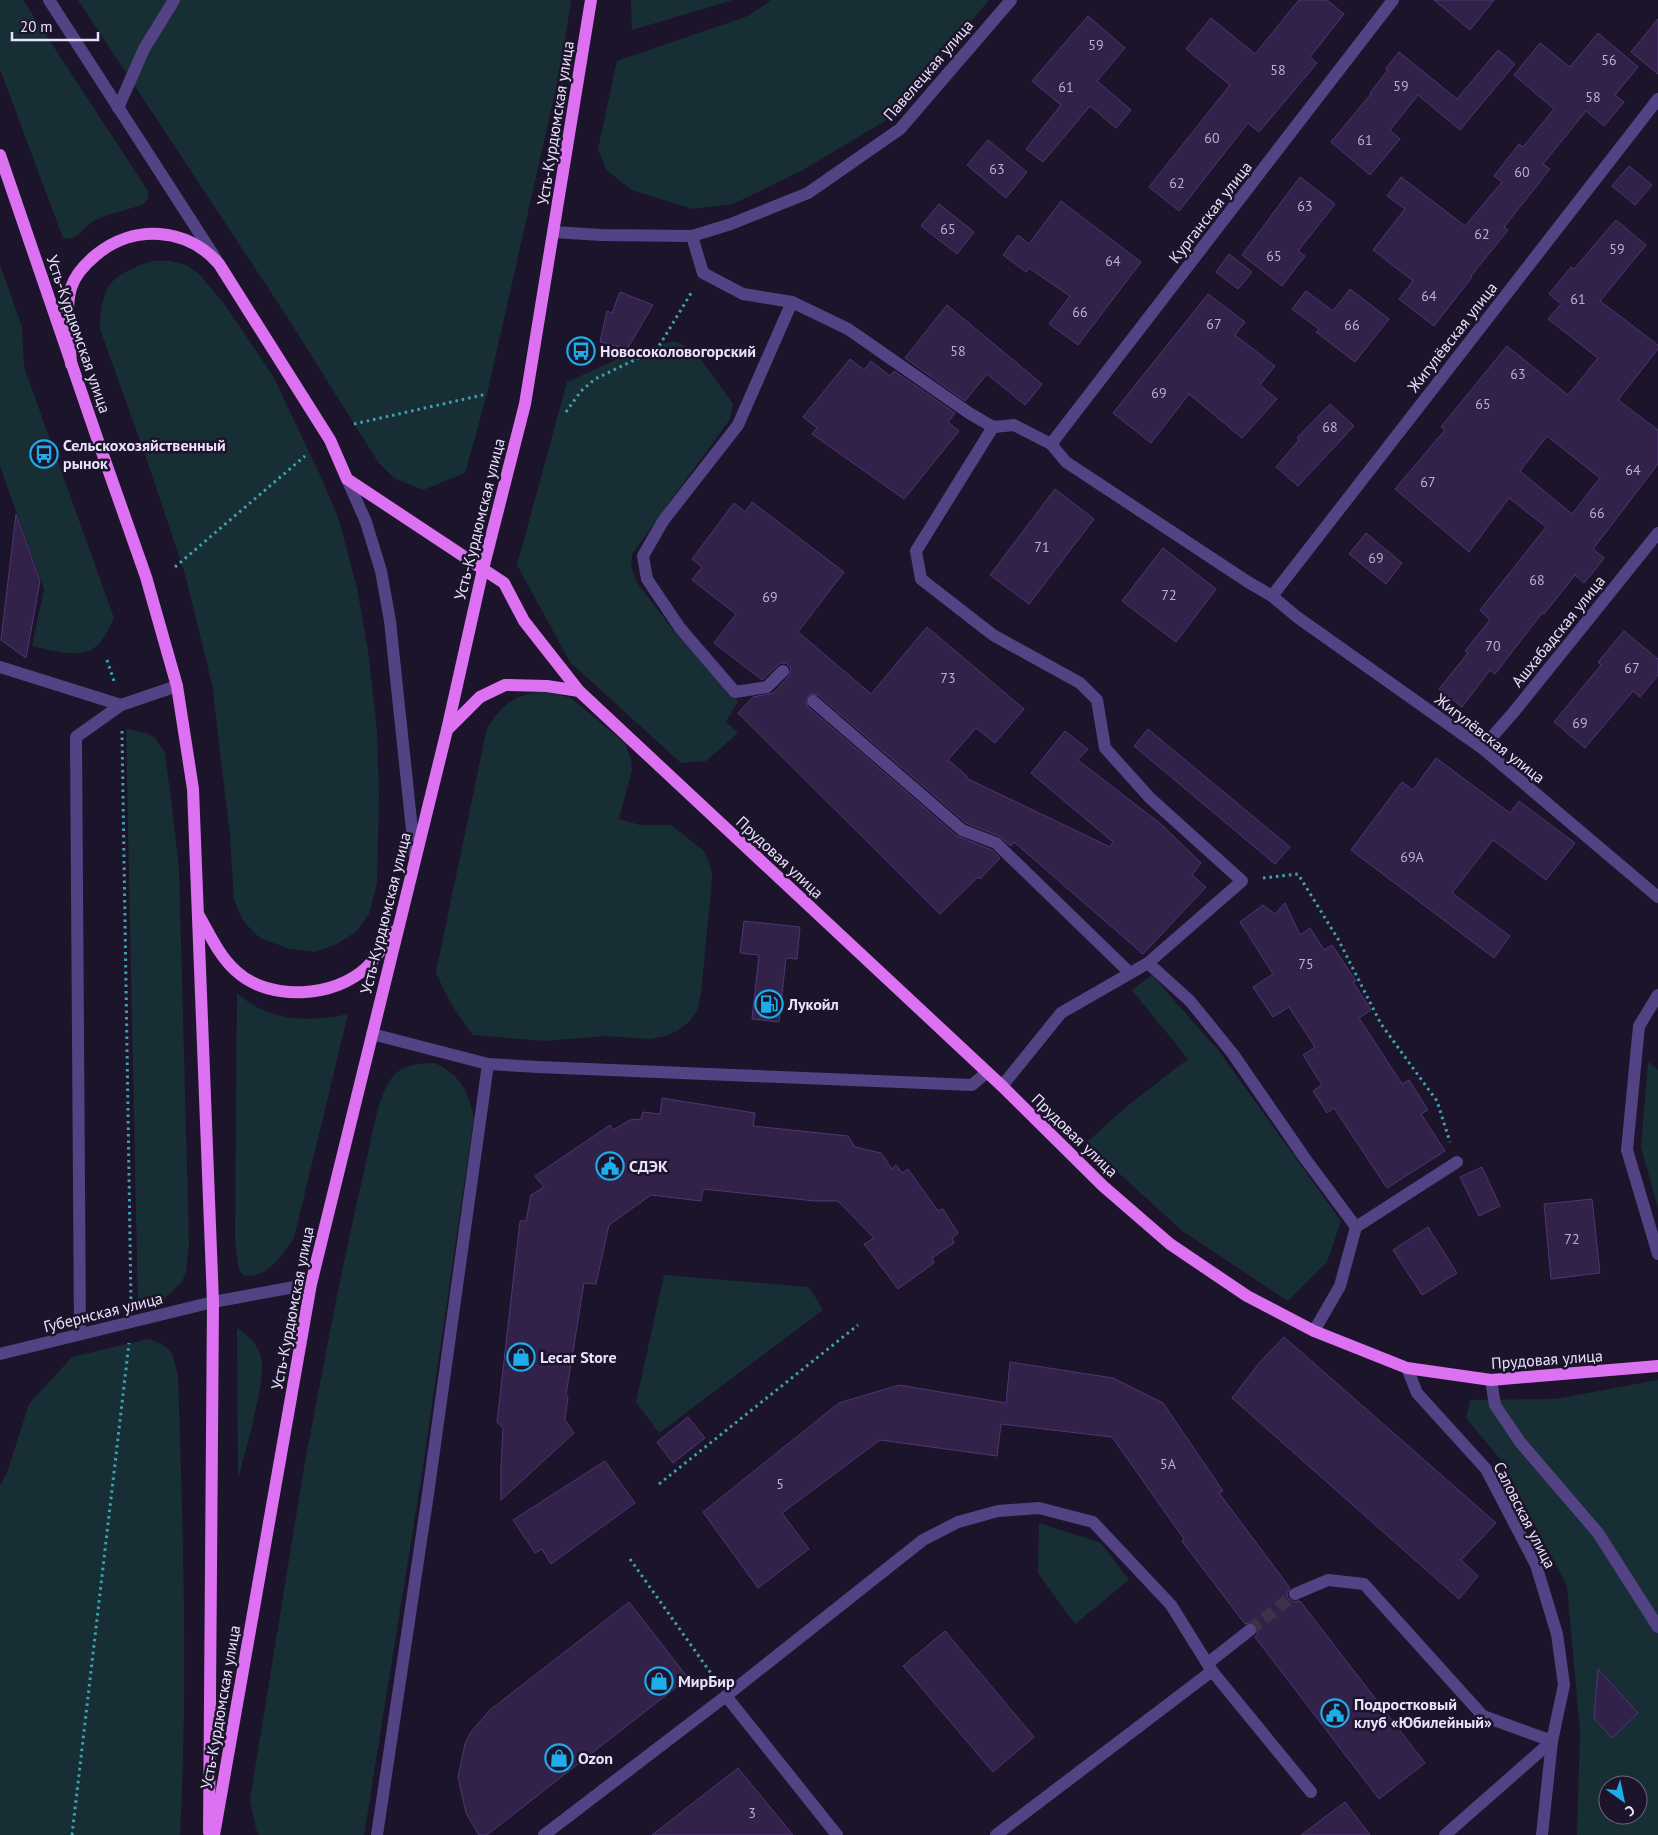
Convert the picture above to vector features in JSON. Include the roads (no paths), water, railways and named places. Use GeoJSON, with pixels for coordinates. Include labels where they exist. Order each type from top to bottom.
{"type":"FeatureCollection","features":[{"type":"Feature","properties":{"kind":"main road","name":"Усть-Курдюмская улица"},"geometry":{"type":"LineString","coordinates":[[214,1835],[311,1284],[447,730],[483,569],[525,404],[591,0]]}},
{"type":"Feature","properties":{"kind":"main road","name":"Усть-Курдюмская улица"},"geometry":{"type":"LineString","coordinates":[[0,155],[146,577],[177,686],[193,789],[213,1302],[209,1835]]}},
{"type":"Feature","properties":{"kind":"main road"},"geometry":{"type":"LineString","coordinates":[[71,364],[70,289],[83,267],[105,247],[134,235],[149,233],[182,238],[203,249],[219,264],[330,440],[347,479]]}},
{"type":"Feature","properties":{"kind":"main road","name":"Прудовая улица"},"geometry":{"type":"LineString","coordinates":[[347,479],[504,583],[524,621],[579,691],[1002,1086],[1103,1186],[1170,1244],[1247,1296],[1314,1332],[1407,1368],[1491,1380],[1658,1366]]}},
{"type":"Feature","properties":{"kind":"main road"},"geometry":{"type":"LineString","coordinates":[[447,730],[480,697],[505,684],[547,686],[579,691]]}},
{"type":"Feature","properties":{"kind":"main road"},"geometry":{"type":"LineString","coordinates":[[197,912],[218,950],[236,972],[246,979],[268,988],[289,993],[300,993],[334,986],[357,974],[367,967],[398,927]]}},
{"type":"Feature","properties":{"kind":"street"},"geometry":{"type":"LineString","coordinates":[[49,0],[219,264]]}},
{"type":"Feature","properties":{"kind":"street"},"geometry":{"type":"LineString","coordinates":[[118,108],[144,49],[174,0]]}},
{"type":"Feature","properties":{"kind":"street","name":"Павелецкая улица"},"geometry":{"type":"LineString","coordinates":[[554,232],[600,235],[692,236],[731,224],[808,193],[900,129],[1010,0]]}},
{"type":"Feature","properties":{"kind":"street","name":"Курганская улица"},"geometry":{"type":"LineString","coordinates":[[1051,444],[1393,0]]}},
{"type":"Feature","properties":{"kind":"street","name":"Жигулёвская улица"},"geometry":{"type":"LineString","coordinates":[[1272,596],[1658,99]]}},
{"type":"Feature","properties":{"kind":"street"},"geometry":{"type":"LineString","coordinates":[[692,236],[703,273],[743,294],[792,302],[848,329],[968,413],[992,427],[1014,425],[1051,444]]}},
{"type":"Feature","properties":{"kind":"street"},"geometry":{"type":"LineString","coordinates":[[783,671],[767,687],[735,692],[674,620],[647,579],[643,556],[663,521],[738,425],[792,302]]}},
{"type":"Feature","properties":{"kind":"street"},"geometry":{"type":"LineString","coordinates":[[992,427],[916,551],[922,579],[993,635],[1080,684],[1097,700],[1104,748],[1150,798],[1242,880],[1148,963],[1061,1013],[1002,1086]]}},
{"type":"Feature","properties":{"kind":"street","name":"Жигулёвская улица"},"geometry":{"type":"LineString","coordinates":[[1051,444],[1066,462],[1272,596],[1297,617],[1482,748],[1658,897]]}},
{"type":"Feature","properties":{"kind":"street"},"geometry":{"type":"LineString","coordinates":[[347,479],[366,522],[382,580],[390,621],[415,858]]}},
{"type":"Feature","properties":{"kind":"street","name":"Ашхабадская улица"},"geometry":{"type":"LineString","coordinates":[[1482,748],[1513,714],[1658,533]]}},
{"type":"Feature","properties":{"kind":"street"},"geometry":{"type":"LineString","coordinates":[[0,667],[122,705]]}},
{"type":"Feature","properties":{"kind":"street"},"geometry":{"type":"LineString","coordinates":[[80,1334],[76,737],[122,705],[177,686]]}},
{"type":"Feature","properties":{"kind":"street"},"geometry":{"type":"LineString","coordinates":[[814,701],[962,830],[996,843],[1130,973]]}},
{"type":"Feature","properties":{"kind":"street"},"geometry":{"type":"LineString","coordinates":[[1148,963],[1190,1001],[1233,1054],[1304,1157],[1356,1227]]}},
{"type":"Feature","properties":{"kind":"street"},"geometry":{"type":"LineString","coordinates":[[1658,994],[1639,1026],[1627,1150],[1658,1254]]}},
{"type":"Feature","properties":{"kind":"street"},"geometry":{"type":"LineString","coordinates":[[372,1034],[488,1064],[563,1069],[972,1085],[986,1073]]}},
{"type":"Feature","properties":{"kind":"street"},"geometry":{"type":"LineString","coordinates":[[377,1835],[428,1494],[488,1064]]}},
{"type":"Feature","properties":{"kind":"street"},"geometry":{"type":"LineString","coordinates":[[1314,1332],[1340,1286],[1356,1227],[1457,1162]]}},
{"type":"Feature","properties":{"kind":"street","name":"Губернская улица"},"geometry":{"type":"LineString","coordinates":[[0,1354],[213,1302],[311,1284]]}},
{"type":"Feature","properties":{"kind":"street","name":"Саловская улица"},"geometry":{"type":"LineString","coordinates":[[1407,1368],[1418,1394],[1486,1469],[1536,1565],[1557,1634],[1564,1684],[1552,1741],[1542,1835]]}},
{"type":"Feature","properties":{"kind":"street"},"geometry":{"type":"LineString","coordinates":[[1491,1380],[1495,1405],[1520,1442],[1598,1533],[1658,1627]]}},
{"type":"Feature","properties":{"kind":"street"},"geometry":{"type":"LineString","coordinates":[[544,1835],[726,1696],[923,1540],[958,1522],[998,1511],[1038,1508],[1093,1522],[1171,1605],[1210,1667],[1310,1792]]}},
{"type":"Feature","properties":{"kind":"street"},"geometry":{"type":"LineString","coordinates":[[1295,1594],[1328,1580],[1364,1584],[1483,1716],[1552,1741],[1445,1835]]}},
{"type":"Feature","properties":{"kind":"street"},"geometry":{"type":"LineString","coordinates":[[996,1835],[1210,1667],[1250,1630]]}},
{"type":"Feature","properties":{"kind":"street"},"geometry":{"type":"LineString","coordinates":[[726,1696],[837,1835]]}},
{"type":"Feature","properties":{"kind":"tunnel"},"geometry":{"type":"LineString","coordinates":[[1250,1630],[1295,1594]]}},
{"type":"Feature","properties":{"kind":"place","name":"Новосоколовогорский"},"geometry":{"type":"Point","coordinates":[581,351]}},
{"type":"Feature","properties":{"kind":"place","name":"Сельскохозяйственный рынок"},"geometry":{"type":"Point","coordinates":[44,454]}},
{"type":"Feature","properties":{"kind":"place","name":"Лукойл"},"geometry":{"type":"Point","coordinates":[769,1004]}},
{"type":"Feature","properties":{"kind":"place","name":"СДЭК"},"geometry":{"type":"Point","coordinates":[610,1166]}},
{"type":"Feature","properties":{"kind":"place","name":"Lecar Store"},"geometry":{"type":"Point","coordinates":[521,1357]}},
{"type":"Feature","properties":{"kind":"place","name":"МирБир"},"geometry":{"type":"Point","coordinates":[659,1681]}},
{"type":"Feature","properties":{"kind":"place","name":"Подростковый клуб «Юбилейный»"},"geometry":{"type":"Point","coordinates":[1335,1713]}},
{"type":"Feature","properties":{"kind":"place","name":"Ozon"},"geometry":{"type":"Point","coordinates":[559,1758]}}]}
